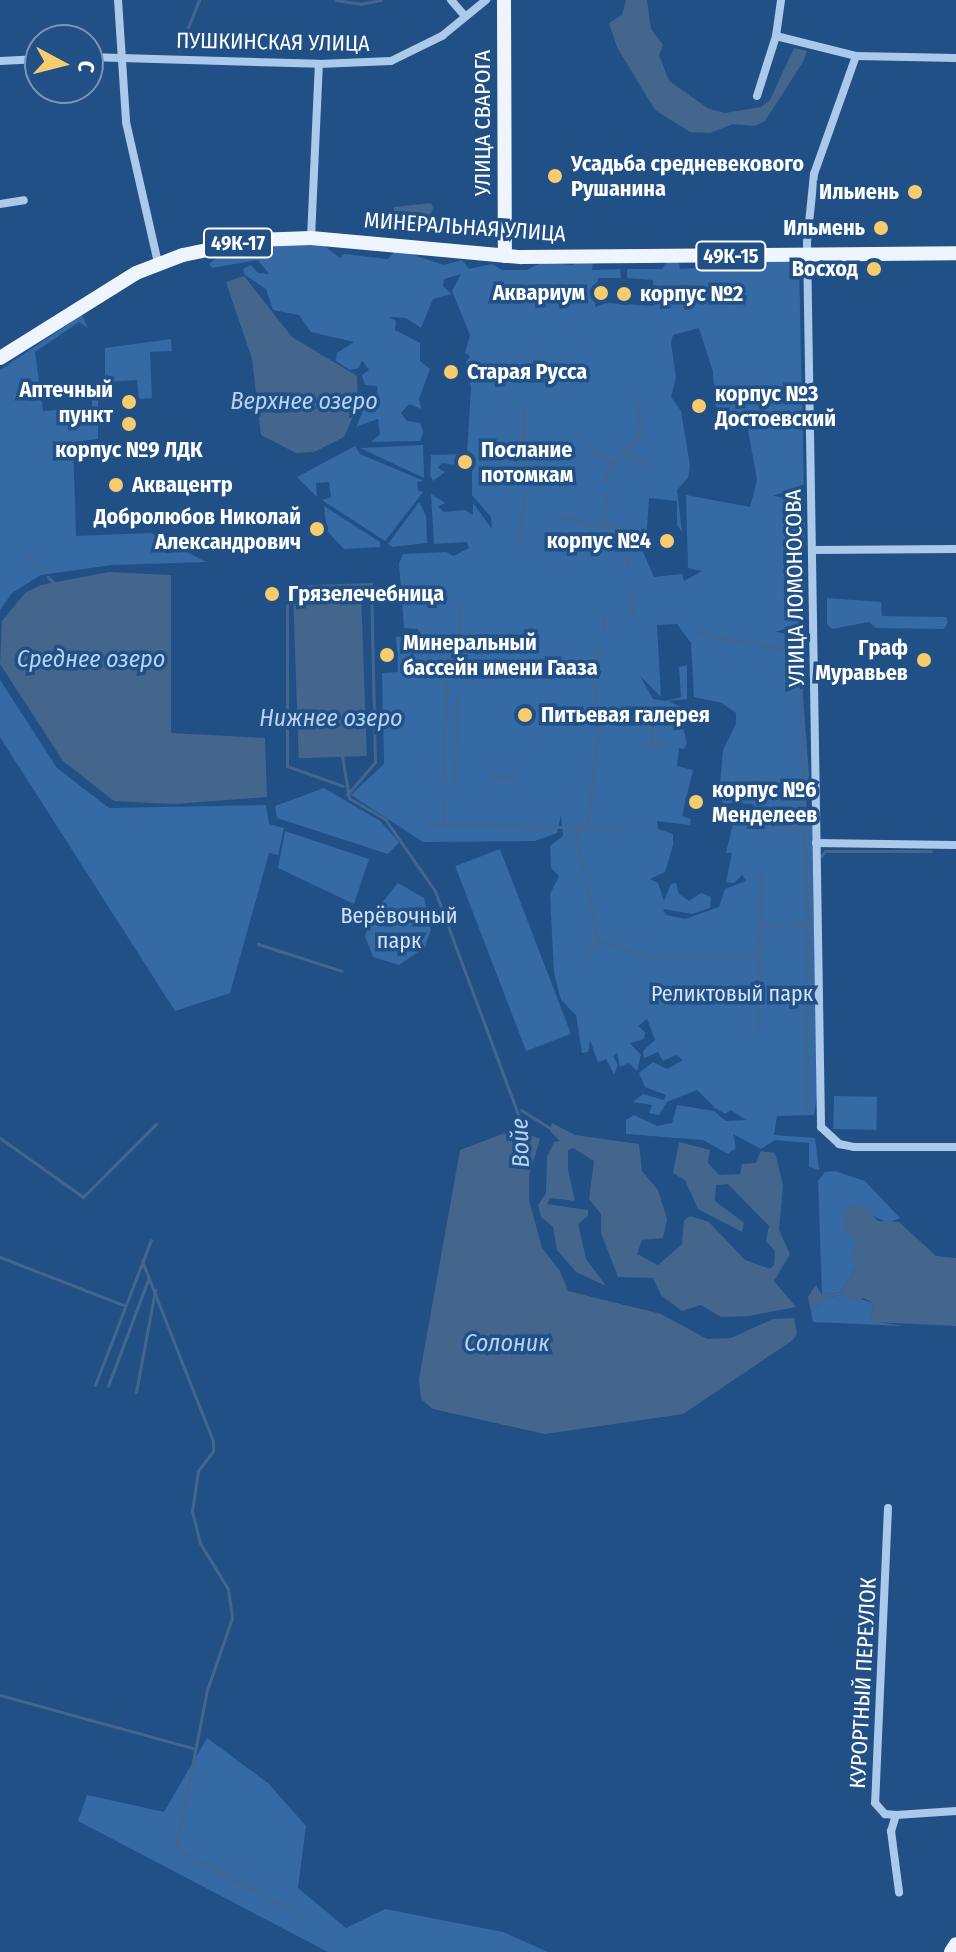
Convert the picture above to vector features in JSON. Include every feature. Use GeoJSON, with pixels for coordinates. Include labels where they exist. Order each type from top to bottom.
{"type":"FeatureCollection","features":[{"type":"Feature","properties":{"kind":"main road","name":"УЛИЦА СВАРОГА"},"geometry":{"type":"LineString","coordinates":[[504,0],[505,251]]}},
{"type":"Feature","properties":{"kind":"main road","name":"МИНЕРАЛЬНАЯ УЛИЦА"},"geometry":{"type":"LineString","coordinates":[[0,358],[80,304],[158,263],[233,243],[311,238],[505,251],[956,253]]}},
{"type":"Feature","properties":{"kind":"main road"},"geometry":{"type":"LineString","coordinates":[[951,1952],[956,1944]]}},
{"type":"Feature","properties":{"kind":"street"},"geometry":{"type":"LineString","coordinates":[[118,0],[119,56],[132,155],[158,263]]}},
{"type":"Feature","properties":{"kind":"street"},"geometry":{"type":"LineString","coordinates":[[451,0],[465,16]]}},
{"type":"Feature","properties":{"kind":"street","name":"ПУШКИНСКАЯ УЛИЦА"},"geometry":{"type":"LineString","coordinates":[[104,56],[319,64],[400,60],[442,36],[486,0]]}},
{"type":"Feature","properties":{"kind":"street"},"geometry":{"type":"LineString","coordinates":[[757,96],[776,36],[781,0]]}},
{"type":"Feature","properties":{"kind":"street"},"geometry":{"type":"LineString","coordinates":[[776,36],[856,56],[956,58]]}},
{"type":"Feature","properties":{"kind":"street","name":"УЛИЦА ЛОМОНОСОВА"},"geometry":{"type":"LineString","coordinates":[[856,56],[814,174],[807,254],[821,1127],[839,1144],[854,1147],[956,1147]]}},
{"type":"Feature","properties":{"kind":"street"},"geometry":{"type":"LineString","coordinates":[[0,61],[24,60]]}},
{"type":"Feature","properties":{"kind":"street"},"geometry":{"type":"LineString","coordinates":[[311,238],[319,64]]}},
{"type":"Feature","properties":{"kind":"street"},"geometry":{"type":"LineString","coordinates":[[0,204],[24,200]]}},
{"type":"Feature","properties":{"kind":"street"},"geometry":{"type":"LineString","coordinates":[[813,550],[956,549]]}},
{"type":"Feature","properties":{"kind":"street"},"geometry":{"type":"LineString","coordinates":[[816,843],[956,845]]}},
{"type":"Feature","properties":{"kind":"street","name":"КУРОРТНЫЙ ПЕРЕУЛОК"},"geometry":{"type":"LineString","coordinates":[[888,1508],[875,1803],[878,1810],[896,1815]]}},
{"type":"Feature","properties":{"kind":"street"},"geometry":{"type":"LineString","coordinates":[[899,1892],[891,1831],[896,1815],[956,1811]]}},
{"type":"Feature","properties":{"kind":"green space","name":"Реликтовый парк"},"geometry":{"type":"Polygon","coordinates":[[[282,244],[323,245],[340,258],[344,254],[388,259],[395,251],[444,265],[462,260],[469,269],[492,264],[502,270],[527,270],[543,262],[573,265],[580,260],[593,261],[592,270],[620,269],[621,278],[598,278],[595,307],[607,303],[654,306],[653,280],[627,278],[627,269],[662,269],[667,261],[679,262],[680,269],[700,268],[710,260],[750,268],[758,260],[792,260],[799,268],[805,535],[797,550],[805,558],[803,696],[809,775],[806,808],[812,815],[817,1095],[814,1115],[777,1116],[774,1135],[815,1138],[819,1170],[809,1167],[809,1143],[775,1140],[761,1149],[733,1134],[736,1148],[728,1154],[703,1140],[626,1134],[626,1120],[634,1115],[657,1126],[672,1123],[677,1105],[714,1111],[726,1121],[746,1120],[731,1110],[725,1114],[715,1108],[697,1090],[667,1102],[659,1115],[649,1113],[652,1105],[633,1102],[643,1094],[664,1100],[666,1095],[645,1087],[639,1073],[653,1062],[667,1069],[683,1060],[676,1055],[663,1061],[658,1052],[644,1058],[643,1051],[655,1040],[647,1019],[638,1026],[645,1032],[644,1039],[630,1043],[641,1055],[637,1071],[629,1063],[620,1067],[617,1053],[613,1056],[618,1065],[614,1074],[606,1059],[598,1062],[590,1040],[588,1052],[582,1053],[576,1015],[561,1000],[554,973],[550,894],[559,876],[551,868],[550,846],[563,836],[561,815],[557,833],[535,841],[423,842],[351,795],[384,764],[382,673],[398,672],[396,637],[419,637],[418,629],[404,628],[399,563],[403,554],[446,552],[454,556],[469,548],[467,542],[434,544],[431,494],[445,503],[438,507],[444,512],[465,510],[473,515],[473,503],[492,529],[491,517],[472,495],[472,460],[464,466],[442,463],[438,468],[445,472],[433,481],[430,475],[431,455],[467,454],[471,388],[466,362],[470,356],[465,353],[470,335],[452,291],[461,274],[444,279],[443,286],[451,294],[433,299],[421,328],[406,318],[389,317],[396,321],[395,330],[420,343],[420,361],[430,369],[419,399],[421,409],[409,404],[401,413],[407,421],[420,423],[423,432],[420,441],[371,442],[380,434],[378,419],[356,427],[365,406],[378,401],[377,386],[365,385],[362,375],[369,370],[362,360],[359,368],[350,370],[336,361],[337,353],[354,342],[311,332],[299,315],[273,310],[266,289],[245,275],[243,269],[251,265],[258,273],[269,274],[258,260],[212,268],[209,264],[225,251],[282,244]],[[699,328],[673,335],[671,343],[676,378],[671,397],[681,411],[690,466],[688,478],[677,490],[682,532],[677,525],[677,501],[649,498],[647,529],[629,538],[639,543],[654,577],[682,574],[684,581],[702,571],[688,568],[686,495],[750,507],[757,480],[747,424],[720,412],[715,404],[713,372],[699,328]],[[677,624],[657,625],[661,697],[640,676],[653,699],[665,701],[681,697],[679,667],[687,665],[687,699],[668,701],[684,708],[688,717],[683,727],[687,743],[684,749],[679,748],[677,766],[693,770],[682,816],[691,819],[690,825],[657,821],[658,829],[673,834],[673,845],[665,872],[650,879],[658,883],[664,901],[671,884],[676,883],[679,894],[689,901],[701,893],[711,897],[710,908],[692,914],[663,909],[666,915],[685,919],[719,907],[725,889],[746,881],[742,875],[734,883],[726,882],[732,853],[726,853],[735,815],[757,814],[753,804],[723,803],[719,796],[723,750],[736,724],[736,713],[722,703],[694,697],[691,643],[677,624]]]}},
{"type":"Feature","properties":{"kind":"green space"},"geometry":{"type":"Polygon","coordinates":[[[82,315],[88,328],[79,322],[35,352],[43,411],[92,407],[92,399],[98,398],[98,439],[73,442],[76,536],[151,533],[206,562],[112,565],[41,575],[12,593],[0,610],[0,370],[82,315]]]}},
{"type":"Feature","properties":{"kind":"green space"},"geometry":{"type":"Polygon","coordinates":[[[171,339],[172,351],[150,352],[152,398],[139,399],[137,380],[105,382],[105,348],[171,339]]]}},
{"type":"Feature","properties":{"kind":"green space"},"geometry":{"type":"Polygon","coordinates":[[[423,445],[424,478],[360,448],[362,448],[423,445]]]}},
{"type":"Feature","properties":{"kind":"green space"},"geometry":{"type":"Polygon","coordinates":[[[355,446],[360,454],[424,481],[417,482],[418,491],[423,492],[385,541],[322,500],[331,497],[329,482],[316,483],[317,497],[297,477],[355,446]]]}},
{"type":"Feature","properties":{"kind":"green space"},"geometry":{"type":"Polygon","coordinates":[[[419,502],[426,516],[427,543],[392,547],[388,544],[419,502]]]}},
{"type":"Feature","properties":{"kind":"green space"},"geometry":{"type":"Polygon","coordinates":[[[324,506],[380,542],[380,547],[344,549],[327,531],[324,506]]]}},
{"type":"Feature","properties":{"kind":"green space"},"geometry":{"type":"Polygon","coordinates":[[[827,598],[881,602],[882,616],[946,617],[948,622],[944,629],[876,628],[869,622],[832,629],[827,624],[827,598]]]}},
{"type":"Feature","properties":{"kind":"green space"},"geometry":{"type":"Polygon","coordinates":[[[0,680],[57,768],[109,808],[266,805],[269,824],[284,828],[278,855],[269,853],[230,993],[175,1011],[0,737],[0,680]]]}},
{"type":"Feature","properties":{"kind":"green space"},"geometry":{"type":"Polygon","coordinates":[[[324,788],[380,821],[399,842],[388,854],[277,818],[275,806],[324,788]]]}},
{"type":"Feature","properties":{"kind":"green space"},"geometry":{"type":"Polygon","coordinates":[[[285,831],[369,859],[354,904],[278,868],[285,831]]]}},
{"type":"Feature","properties":{"kind":"green space"},"geometry":{"type":"Polygon","coordinates":[[[500,849],[571,1034],[526,1051],[455,866],[500,849]]]}},
{"type":"Feature","properties":{"kind":"green space","name":"Верёвочный парк"},"geometry":{"type":"Polygon","coordinates":[[[398,883],[424,898],[431,929],[425,947],[399,965],[373,957],[365,936],[372,915],[398,883]]]}},
{"type":"Feature","properties":{"kind":"green space"},"geometry":{"type":"Polygon","coordinates":[[[834,1096],[877,1097],[876,1130],[833,1129],[834,1096]]]}},
{"type":"Feature","properties":{"kind":"green space"},"geometry":{"type":"Polygon","coordinates":[[[835,1171],[865,1181],[900,1218],[888,1223],[851,1205],[858,1265],[841,1292],[822,1295],[818,1181],[825,1172],[835,1171]]]}},
{"type":"Feature","properties":{"kind":"green space"},"geometry":{"type":"Polygon","coordinates":[[[844,1294],[873,1303],[871,1321],[903,1326],[813,1322],[811,1312],[826,1298],[844,1294]]]}},
{"type":"Feature","properties":{"kind":"green space"},"geometry":{"type":"Polygon","coordinates":[[[207,1738],[268,1783],[306,1826],[298,1888],[346,1928],[385,1909],[503,1932],[548,1952],[328,1952],[78,1821],[87,1795],[164,1812],[207,1738]]]}},
{"type":"Feature","properties":{"kind":"water"},"geometry":{"type":"Polygon","coordinates":[[[626,0],[647,0],[651,29],[663,45],[659,55],[669,81],[709,109],[725,113],[761,107],[770,100],[794,48],[807,51],[765,121],[755,126],[733,124],[710,133],[690,132],[655,110],[617,47],[609,23],[622,15],[626,0]]]}},
{"type":"Feature","properties":{"kind":"water"},"geometry":{"type":"Polygon","coordinates":[[[431,203],[435,213],[422,227],[392,220],[394,207],[431,203]]]}},
{"type":"Feature","properties":{"kind":"water","name":"Верхнее озеро"},"geometry":{"type":"Polygon","coordinates":[[[244,276],[292,337],[357,376],[358,405],[344,437],[314,452],[296,453],[261,435],[252,359],[226,282],[244,276]]]}},
{"type":"Feature","properties":{"kind":"water","name":"Среднее озеро"},"geometry":{"type":"Polygon","coordinates":[[[109,572],[171,575],[171,733],[265,738],[267,797],[174,804],[114,801],[63,761],[0,664],[2,621],[25,593],[41,585],[109,572]]]}},
{"type":"Feature","properties":{"kind":"water","name":"Нижнее озеро"},"geometry":{"type":"Polygon","coordinates":[[[361,591],[367,756],[299,758],[293,593],[361,591]]]}},
{"type":"Feature","properties":{"kind":"water"},"geometry":{"type":"Polygon","coordinates":[[[552,1123],[575,1135],[639,1144],[642,1171],[658,1190],[667,1219],[663,1238],[642,1240],[637,1254],[658,1265],[682,1244],[684,1220],[690,1216],[709,1222],[745,1260],[770,1269],[774,1265],[775,1251],[766,1241],[769,1226],[728,1184],[716,1185],[715,1201],[744,1223],[742,1232],[698,1209],[685,1180],[673,1173],[679,1142],[710,1150],[708,1163],[719,1175],[740,1174],[742,1164],[756,1163],[761,1151],[775,1153],[783,1185],[779,1230],[790,1254],[774,1281],[796,1307],[749,1316],[721,1317],[701,1305],[682,1311],[661,1295],[653,1278],[618,1277],[601,1233],[601,1214],[589,1199],[594,1161],[573,1148],[568,1150],[568,1170],[575,1201],[550,1198],[547,1204],[588,1210],[588,1216],[578,1224],[586,1259],[606,1286],[576,1272],[557,1250],[553,1227],[541,1217],[538,1205],[546,1193],[547,1157],[554,1142],[560,1141],[550,1131],[552,1123]]]}},
{"type":"Feature","properties":{"kind":"water","name":"Солоник"},"geometry":{"type":"Polygon","coordinates":[[[515,1129],[540,1139],[529,1176],[529,1200],[542,1248],[560,1271],[568,1291],[661,1314],[707,1339],[731,1338],[773,1319],[794,1318],[797,1333],[793,1340],[683,1414],[545,1434],[433,1409],[421,1399],[419,1379],[460,1150],[515,1129]]]}},
{"type":"Feature","properties":{"kind":"water"},"geometry":{"type":"Polygon","coordinates":[[[849,1205],[865,1207],[878,1221],[899,1222],[936,1256],[956,1258],[956,1326],[871,1322],[873,1303],[864,1298],[853,1301],[844,1294],[826,1298],[811,1312],[808,1297],[816,1285],[822,1295],[841,1292],[858,1265],[851,1260],[855,1238],[847,1234],[843,1223],[849,1205]]]}},
{"type":"Feature","properties":{"kind":"waterway"},"geometry":{"type":"LineString","coordinates":[[179,50],[199,0]]}},
{"type":"Feature","properties":{"kind":"waterway"},"geometry":{"type":"LineString","coordinates":[[336,0],[360,4],[381,0]]}},
{"type":"Feature","properties":{"kind":"waterway"},"geometry":{"type":"LineString","coordinates":[[606,482],[607,471],[640,434],[638,403]]}},
{"type":"Feature","properties":{"kind":"waterway"},"geometry":{"type":"LineString","coordinates":[[523,405],[524,478]]}},
{"type":"Feature","properties":{"kind":"waterway"},"geometry":{"type":"LineString","coordinates":[[588,446],[613,464]]}},
{"type":"Feature","properties":{"kind":"waterway"},"geometry":{"type":"LineString","coordinates":[[623,453],[647,465]]}},
{"type":"Feature","properties":{"kind":"waterway"},"geometry":{"type":"LineString","coordinates":[[604,526],[606,492]]}},
{"type":"Feature","properties":{"kind":"waterway"},"geometry":{"type":"LineString","coordinates":[[519,541],[524,494]]}},
{"type":"Feature","properties":{"kind":"waterway"},"geometry":{"type":"LineString","coordinates":[[558,516],[623,530],[627,564]]}},
{"type":"Feature","properties":{"kind":"waterway"},"geometry":{"type":"LineString","coordinates":[[26,555],[43,572]]}},
{"type":"Feature","properties":{"kind":"waterway"},"geometry":{"type":"LineString","coordinates":[[797,561],[807,925],[806,1112]]}},
{"type":"Feature","properties":{"kind":"waterway"},"geometry":{"type":"LineString","coordinates":[[48,577],[54,583]]}},
{"type":"Feature","properties":{"kind":"waterway"},"geometry":{"type":"LineString","coordinates":[[343,786],[287,766],[287,587],[371,584],[375,762],[347,795]]}},
{"type":"Feature","properties":{"kind":"waterway"},"geometry":{"type":"LineString","coordinates":[[631,595],[633,618]]}},
{"type":"Feature","properties":{"kind":"waterway"},"geometry":{"type":"LineString","coordinates":[[458,678],[460,605]]}},
{"type":"Feature","properties":{"kind":"waterway"},"geometry":{"type":"LineString","coordinates":[[602,631],[604,614]]}},
{"type":"Feature","properties":{"kind":"waterway"},"geometry":{"type":"LineString","coordinates":[[697,633],[750,643]]}},
{"type":"Feature","properties":{"kind":"waterway"},"geometry":{"type":"LineString","coordinates":[[758,644],[797,651]]}},
{"type":"Feature","properties":{"kind":"waterway"},"geometry":{"type":"LineString","coordinates":[[597,708],[592,667],[600,645]]}},
{"type":"Feature","properties":{"kind":"waterway"},"geometry":{"type":"LineString","coordinates":[[442,783],[448,655]]}},
{"type":"Feature","properties":{"kind":"waterway"},"geometry":{"type":"LineString","coordinates":[[454,781],[458,696]]}},
{"type":"Feature","properties":{"kind":"waterway"},"geometry":{"type":"LineString","coordinates":[[647,709],[653,743]]}},
{"type":"Feature","properties":{"kind":"waterway"},"geometry":{"type":"LineString","coordinates":[[598,713],[598,728]]}},
{"type":"Feature","properties":{"kind":"waterway"},"geometry":{"type":"LineString","coordinates":[[587,827],[598,735]]}},
{"type":"Feature","properties":{"kind":"waterway"},"geometry":{"type":"LineString","coordinates":[[645,744],[666,743]]}},
{"type":"Feature","properties":{"kind":"waterway","name":"Войе"},"geometry":{"type":"LineString","coordinates":[[342,756],[349,798],[385,819],[435,891],[525,1133]]}},
{"type":"Feature","properties":{"kind":"waterway"},"geometry":{"type":"LineString","coordinates":[[492,777],[515,777]]}},
{"type":"Feature","properties":{"kind":"waterway"},"geometry":{"type":"LineString","coordinates":[[443,802],[443,824]]}},
{"type":"Feature","properties":{"kind":"waterway"},"geometry":{"type":"LineString","coordinates":[[428,824],[561,827]]}},
{"type":"Feature","properties":{"kind":"waterway"},"geometry":{"type":"LineString","coordinates":[[565,827],[624,828]]}},
{"type":"Feature","properties":{"kind":"waterway"},"geometry":{"type":"LineString","coordinates":[[575,827],[583,873]]}},
{"type":"Feature","properties":{"kind":"waterway"},"geometry":{"type":"LineString","coordinates":[[777,828],[801,829]]}},
{"type":"Feature","properties":{"kind":"waterway"},"geometry":{"type":"LineString","coordinates":[[821,856],[825,851],[931,851]]}},
{"type":"Feature","properties":{"kind":"waterway"},"geometry":{"type":"LineString","coordinates":[[757,1030],[761,872]]}},
{"type":"Feature","properties":{"kind":"waterway"},"geometry":{"type":"LineString","coordinates":[[586,883],[598,940],[650,956],[757,956]]}},
{"type":"Feature","properties":{"kind":"waterway"},"geometry":{"type":"LineString","coordinates":[[759,925],[783,925]]}},
{"type":"Feature","properties":{"kind":"waterway"},"geometry":{"type":"LineString","coordinates":[[790,925],[807,925]]}},
{"type":"Feature","properties":{"kind":"waterway"},"geometry":{"type":"LineString","coordinates":[[584,960],[598,941]]}},
{"type":"Feature","properties":{"kind":"waterway"},"geometry":{"type":"LineString","coordinates":[[258,944],[342,971]]}},
{"type":"Feature","properties":{"kind":"waterway"},"geometry":{"type":"LineString","coordinates":[[521,1110],[551,1129]]}},
{"type":"Feature","properties":{"kind":"waterway"},"geometry":{"type":"LineString","coordinates":[[0,1138],[83,1197],[156,1124]]}},
{"type":"Feature","properties":{"kind":"waterway"},"geometry":{"type":"LineString","coordinates":[[95,1385],[151,1240]]}},
{"type":"Feature","properties":{"kind":"waterway"},"geometry":{"type":"LineString","coordinates":[[0,1257],[123,1305]]}},
{"type":"Feature","properties":{"kind":"waterway"},"geometry":{"type":"LineString","coordinates":[[142,1261],[213,1441],[213,1451],[198,1471],[192,1511],[200,1543],[228,1589],[232,1618],[207,1690],[176,1848],[302,1916]]}},
{"type":"Feature","properties":{"kind":"waterway"},"geometry":{"type":"LineString","coordinates":[[108,1386],[149,1277]]}},
{"type":"Feature","properties":{"kind":"waterway"},"geometry":{"type":"LineString","coordinates":[[136,1392],[155,1290]]}},
{"type":"Feature","properties":{"kind":"waterway"},"geometry":{"type":"LineString","coordinates":[[0,1695],[193,1748]]}},
{"type":"Feature","properties":{"kind":"place","name":"Усадьба средневекового Рушанина"},"geometry":{"type":"Point","coordinates":[555,176]}},
{"type":"Feature","properties":{"kind":"place","name":"Ильиень"},"geometry":{"type":"Point","coordinates":[915,192]}},
{"type":"Feature","properties":{"kind":"place","name":"Ильмень"},"geometry":{"type":"Point","coordinates":[881,228]}},
{"type":"Feature","properties":{"kind":"place","name":"Восход"},"geometry":{"type":"Point","coordinates":[874,269]}},
{"type":"Feature","properties":{"kind":"place","name":"Аквариум"},"geometry":{"type":"Point","coordinates":[601,293]}},
{"type":"Feature","properties":{"kind":"place","name":"корпус №2"},"geometry":{"type":"Point","coordinates":[624,294]}},
{"type":"Feature","properties":{"kind":"place","name":"Старая Русса"},"geometry":{"type":"Point","coordinates":[451,372]}},
{"type":"Feature","properties":{"kind":"place","name":"Аптечный пункт"},"geometry":{"type":"Point","coordinates":[129,402]}},
{"type":"Feature","properties":{"kind":"place","name":"корпус №3 Достоевский"},"geometry":{"type":"Point","coordinates":[699,406]}},
{"type":"Feature","properties":{"kind":"place","name":"корпус №9 ЛДК"},"geometry":{"type":"Point","coordinates":[129,424]}},
{"type":"Feature","properties":{"kind":"place","name":"Послание потомкам"},"geometry":{"type":"Point","coordinates":[465,462]}},
{"type":"Feature","properties":{"kind":"place","name":"Аквацентр"},"geometry":{"type":"Point","coordinates":[116,485]}},
{"type":"Feature","properties":{"kind":"place","name":"Добролюбов Николай Александрович"},"geometry":{"type":"Point","coordinates":[317,529]}},
{"type":"Feature","properties":{"kind":"place","name":"корпус №4"},"geometry":{"type":"Point","coordinates":[667,541]}},
{"type":"Feature","properties":{"kind":"place","name":"Грязелечебница"},"geometry":{"type":"Point","coordinates":[272,594]}},
{"type":"Feature","properties":{"kind":"place","name":"Минеральный бассейн имени Гааза"},"geometry":{"type":"Point","coordinates":[387,655]}},
{"type":"Feature","properties":{"kind":"place","name":"Граф Муравьев"},"geometry":{"type":"Point","coordinates":[924,660]}},
{"type":"Feature","properties":{"kind":"place","name":"Питьевая галерея"},"geometry":{"type":"Point","coordinates":[525,715]}},
{"type":"Feature","properties":{"kind":"place","name":"корпус №6 Менделеев"},"geometry":{"type":"Point","coordinates":[696,802]}}]}
